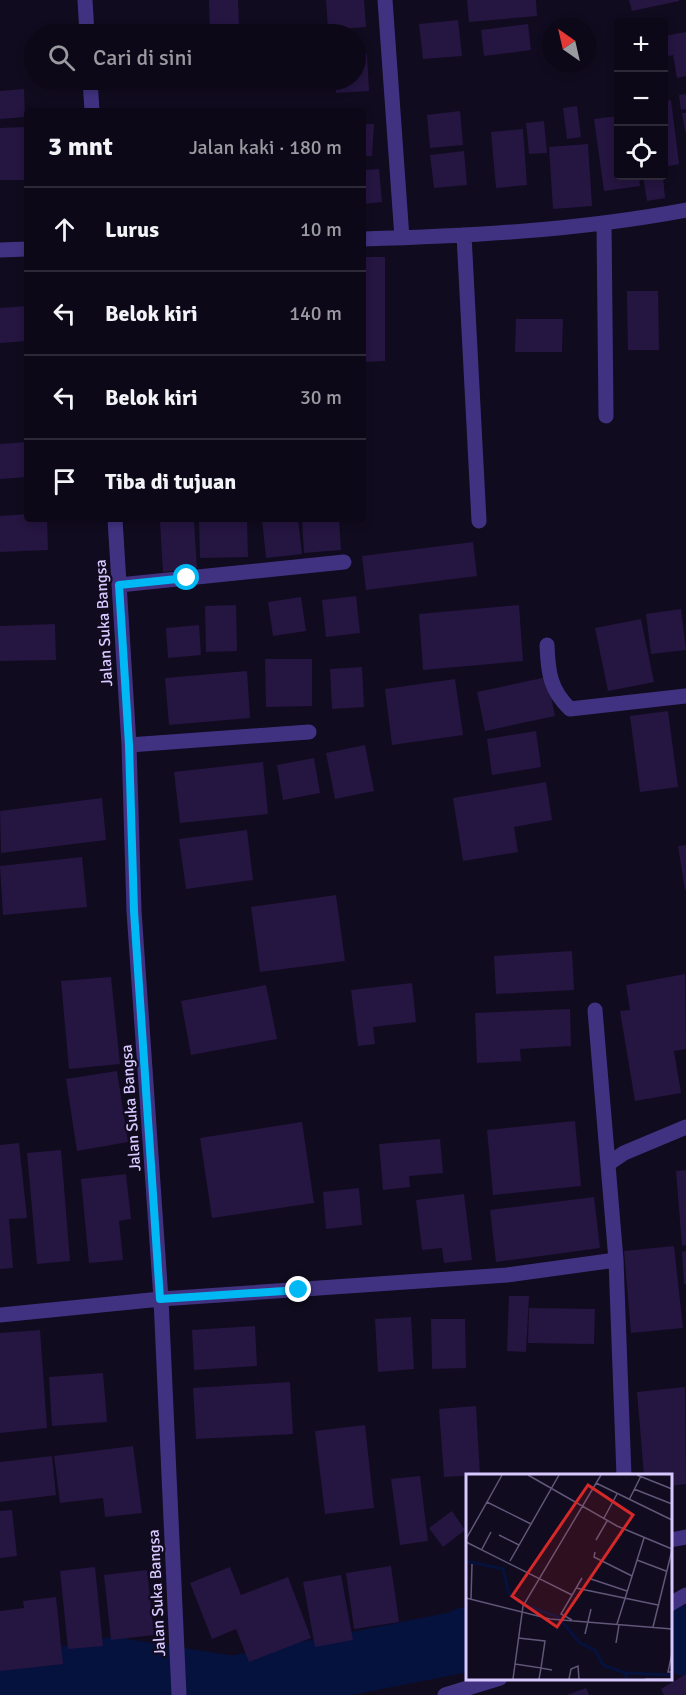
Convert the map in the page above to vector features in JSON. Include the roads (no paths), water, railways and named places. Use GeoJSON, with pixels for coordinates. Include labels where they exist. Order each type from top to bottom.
{"type":"FeatureCollection","features":[{"type":"Feature","properties":{"kind":"street"},"geometry":{"type":"LineString","coordinates":[[85,0],[86,24]]}},
{"type":"Feature","properties":{"kind":"street"},"geometry":{"type":"LineString","coordinates":[[385,0],[402,238]]}},
{"type":"Feature","properties":{"kind":"street"},"geometry":{"type":"LineString","coordinates":[[91,90],[93,108]]}},
{"type":"Feature","properties":{"kind":"street"},"geometry":{"type":"LineString","coordinates":[[366,239],[518,233],[686,210]]}},
{"type":"Feature","properties":{"kind":"street"},"geometry":{"type":"LineString","coordinates":[[604,223],[606,416]]}},
{"type":"Feature","properties":{"kind":"street"},"geometry":{"type":"LineString","coordinates":[[464,235],[479,520]]}},
{"type":"Feature","properties":{"kind":"street"},"geometry":{"type":"LineString","coordinates":[[0,250],[24,249]]}},
{"type":"Feature","properties":{"kind":"street","name":"Jalan Suka Bangsa"},"geometry":{"type":"LineString","coordinates":[[115,522],[129,745],[134,911],[160,1299],[179,1695]]}},
{"type":"Feature","properties":{"kind":"street"},"geometry":{"type":"LineString","coordinates":[[119,585],[344,562]]}},
{"type":"Feature","properties":{"kind":"street"},"geometry":{"type":"LineString","coordinates":[[547,645],[548,672],[559,698],[570,709],[686,696]]}},
{"type":"Feature","properties":{"kind":"street"},"geometry":{"type":"LineString","coordinates":[[129,745],[309,732]]}},
{"type":"Feature","properties":{"kind":"street"},"geometry":{"type":"LineString","coordinates":[[595,1010],[616,1260],[624,1474]]}},
{"type":"Feature","properties":{"kind":"street"},"geometry":{"type":"LineString","coordinates":[[608,1164],[624,1153],[686,1127]]}},
{"type":"Feature","properties":{"kind":"street"},"geometry":{"type":"LineString","coordinates":[[0,1315],[160,1299],[507,1275],[616,1260]]}},
{"type":"Feature","properties":{"kind":"street"},"geometry":{"type":"LineString","coordinates":[[671,1540],[686,1538]]}},
{"type":"Feature","properties":{"kind":"street"},"geometry":{"type":"LineString","coordinates":[[671,1603],[686,1595]]}},
{"type":"Feature","properties":{"kind":"street"},"geometry":{"type":"LineString","coordinates":[[445,1695],[494,1680]]}},
{"type":"Feature","properties":{"kind":"waterway"},"geometry":{"type":"LineString","coordinates":[[671,1634],[686,1645]]}},
{"type":"Feature","properties":{"kind":"waterway"},"geometry":{"type":"LineString","coordinates":[[0,1690],[113,1668],[233,1687],[460,1642],[466,1639]]}}]}
